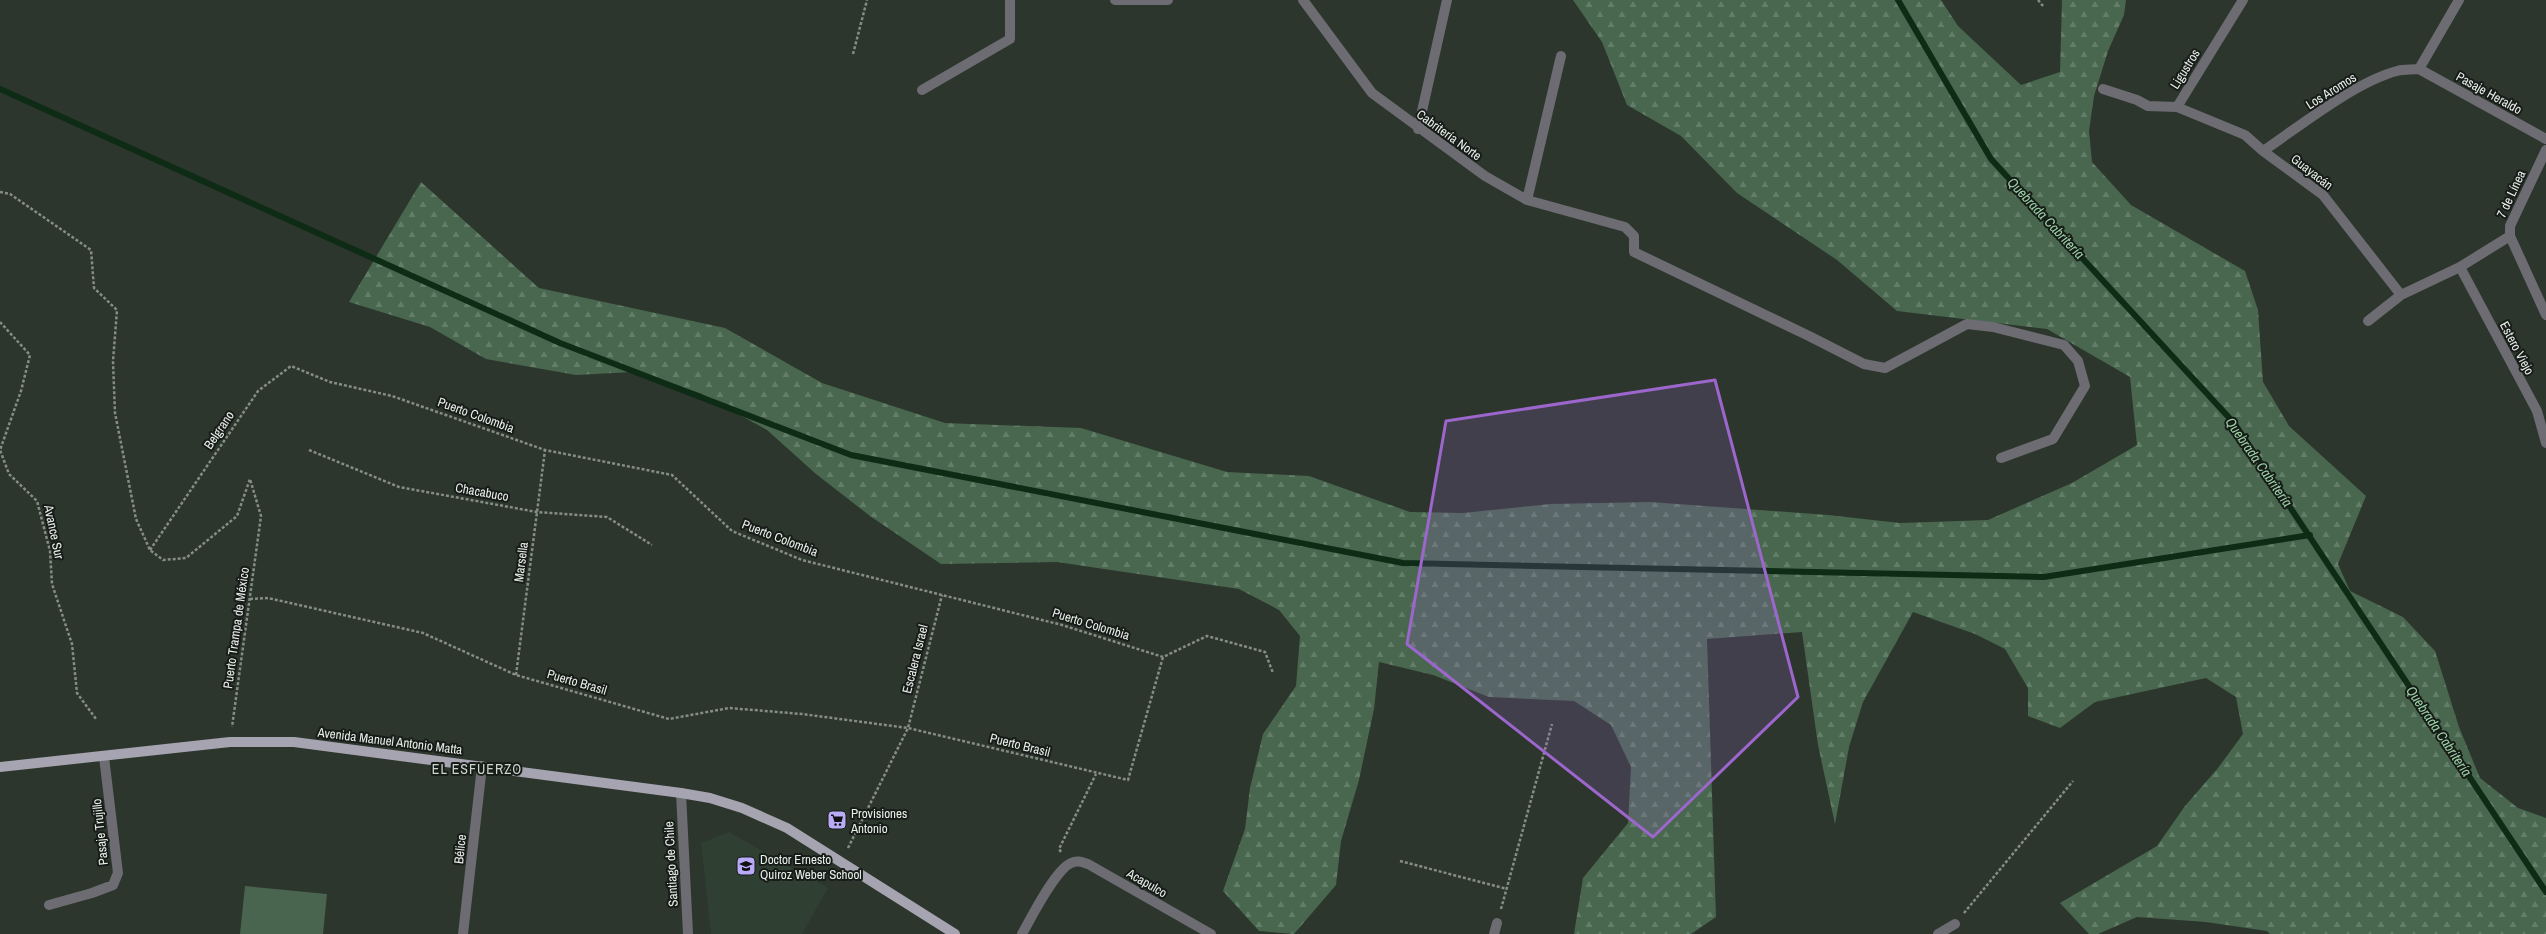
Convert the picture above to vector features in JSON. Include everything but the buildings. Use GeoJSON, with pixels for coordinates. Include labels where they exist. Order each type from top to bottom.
{"type":"FeatureCollection","features":[{"type":"Feature","properties":{"kind":"main road","name":"Avenida Manuel Antonio Matta"},"geometry":{"type":"LineString","coordinates":[[0,767],[104,757],[230,742],[294,742],[482,766],[710,798],[748,811],[787,828],[955,934]]}},
{"type":"Feature","properties":{"kind":"street"},"geometry":{"type":"LineString","coordinates":[[922,90],[1010,39],[1010,0]]}},
{"type":"Feature","properties":{"kind":"street"},"geometry":{"type":"LineString","coordinates":[[1114,0],[1168,0]]}},
{"type":"Feature","properties":{"kind":"street","name":"Cabritería Norte"},"geometry":{"type":"LineString","coordinates":[[1303,0],[1372,93],[1418,129],[1484,176],[1526,200],[1625,227],[1634,236],[1634,252],[1864,364],[1885,368],[1967,324],[1993,327],[2064,345],[2078,361],[2085,386],[2053,439],[2001,458]]}},
{"type":"Feature","properties":{"kind":"street"},"geometry":{"type":"LineString","coordinates":[[1418,129],[1447,0]]}},
{"type":"Feature","properties":{"kind":"street","name":"Ligustros"},"geometry":{"type":"LineString","coordinates":[[2103,89],[2137,100],[2148,106],[2177,107],[2243,0]]}},
{"type":"Feature","properties":{"kind":"street"},"geometry":{"type":"LineString","coordinates":[[2419,69],[2459,0]]}},
{"type":"Feature","properties":{"kind":"street"},"geometry":{"type":"LineString","coordinates":[[1526,200],[1561,56]]}},
{"type":"Feature","properties":{"kind":"street","name":"Pasaje Heraldo"},"geometry":{"type":"LineString","coordinates":[[2419,69],[2546,139]]}},
{"type":"Feature","properties":{"kind":"street","name":"Los Aromos"},"geometry":{"type":"LineString","coordinates":[[2263,151],[2345,96],[2379,77],[2398,70],[2419,69]]}},
{"type":"Feature","properties":{"kind":"street","name":"Guayacán"},"geometry":{"type":"LineString","coordinates":[[2177,107],[2245,135],[2263,151],[2323,196],[2401,295]]}},
{"type":"Feature","properties":{"kind":"street","name":"7 de Línea"},"geometry":{"type":"LineString","coordinates":[[2546,150],[2510,226],[2510,236],[2546,315]]}},
{"type":"Feature","properties":{"kind":"street"},"geometry":{"type":"LineString","coordinates":[[2368,321],[2401,295],[2460,267],[2510,236]]}},
{"type":"Feature","properties":{"kind":"street","name":"Estero Viejo"},"geometry":{"type":"LineString","coordinates":[[2460,267],[2537,411],[2546,442]]}},
{"type":"Feature","properties":{"kind":"street","name":"Pasaje Trujillo"},"geometry":{"type":"LineString","coordinates":[[49,905],[92,893],[113,885],[118,873],[104,757]]}},
{"type":"Feature","properties":{"kind":"street","name":"Bélice"},"geometry":{"type":"LineString","coordinates":[[463,934],[482,766]]}},
{"type":"Feature","properties":{"kind":"street","name":"Santiago de Chile"},"geometry":{"type":"LineString","coordinates":[[681,793],[688,934]]}},
{"type":"Feature","properties":{"kind":"street","name":"Acapulco"},"geometry":{"type":"LineString","coordinates":[[1070,863],[1078,861],[1088,864],[1211,934]]}},
{"type":"Feature","properties":{"kind":"street"},"geometry":{"type":"LineString","coordinates":[[1022,934],[1052,883],[1070,863]]}},
{"type":"Feature","properties":{"kind":"street"},"geometry":{"type":"LineString","coordinates":[[1494,934],[1498,923]]}},
{"type":"Feature","properties":{"kind":"street"},"geometry":{"type":"LineString","coordinates":[[1938,934],[1955,924]]}},
{"type":"Feature","properties":{"kind":"path"},"geometry":{"type":"LineString","coordinates":[[853,54],[867,0]]}},
{"type":"Feature","properties":{"kind":"path"},"geometry":{"type":"LineString","coordinates":[[2038,0],[2042,6]]}},
{"type":"Feature","properties":{"kind":"path"},"geometry":{"type":"LineString","coordinates":[[0,192],[10,194],[91,250],[94,288],[117,310],[113,361],[115,413],[136,519],[150,550]]}},
{"type":"Feature","properties":{"kind":"path","name":"Avance Sur"},"geometry":{"type":"LineString","coordinates":[[0,322],[30,355],[21,391],[0,450],[9,474],[37,501],[50,552],[52,584],[72,644],[77,693],[96,719]]}},
{"type":"Feature","properties":{"kind":"path","name":"Belgrano"},"geometry":{"type":"LineString","coordinates":[[150,550],[258,391],[291,366],[330,382]]}},
{"type":"Feature","properties":{"kind":"path","name":"Puerto Colombia"},"geometry":{"type":"LineString","coordinates":[[330,382],[392,396],[545,450],[672,475],[732,531],[802,560],[1062,625],[1163,657]]}},
{"type":"Feature","properties":{"kind":"path","name":"Chacabuco"},"geometry":{"type":"LineString","coordinates":[[309,450],[399,487],[537,512],[607,517],[652,544]]}},
{"type":"Feature","properties":{"kind":"path","name":"Marsella"},"geometry":{"type":"LineString","coordinates":[[516,675],[545,450]]}},
{"type":"Feature","properties":{"kind":"path","name":"Puerto Trampa de México"},"geometry":{"type":"LineString","coordinates":[[150,550],[163,560],[186,558],[237,516],[250,479],[261,516],[230,742]]}},
{"type":"Feature","properties":{"kind":"path","name":"Escalera Israel"},"geometry":{"type":"LineString","coordinates":[[908,728],[942,595]]}},
{"type":"Feature","properties":{"kind":"path","name":"Puerto Brasil"},"geometry":{"type":"LineString","coordinates":[[250,599],[268,598],[423,632],[516,675],[669,718],[729,708],[802,714],[908,728],[1096,774],[1128,780],[1163,657]]}},
{"type":"Feature","properties":{"kind":"path"},"geometry":{"type":"LineString","coordinates":[[1163,657],[1207,636],[1265,652],[1273,673]]}},
{"type":"Feature","properties":{"kind":"path"},"geometry":{"type":"LineString","coordinates":[[1498,923],[1552,724]]}},
{"type":"Feature","properties":{"kind":"path"},"geometry":{"type":"LineString","coordinates":[[841,863],[908,728]]}},
{"type":"Feature","properties":{"kind":"path"},"geometry":{"type":"LineString","coordinates":[[1070,863],[1059,849],[1096,774]]}},
{"type":"Feature","properties":{"kind":"path"},"geometry":{"type":"LineString","coordinates":[[1955,924],[2073,781]]}},
{"type":"Feature","properties":{"kind":"path"},"geometry":{"type":"LineString","coordinates":[[1400,861],[1507,889]]}},
{"type":"Feature","properties":{"kind":"highlighted area"},"geometry":{"type":"Polygon","coordinates":[[[1715,380],[1798,697],[1653,837],[1407,644],[1446,421],[1715,380]]]}},
{"type":"Feature","properties":{"kind":"shaded area","name":"Doctor Ernesto Quiroz Weber School"},"geometry":{"type":"Polygon","coordinates":[[[729,832],[828,888],[802,934],[711,934],[701,843],[729,832]]]}},
{"type":"Feature","properties":{"kind":"shaded area"},"geometry":{"type":"Polygon","coordinates":[[[245,886],[327,894],[323,934],[240,934],[245,886]]]}},
{"type":"Feature","properties":{"kind":"green space"},"geometry":{"type":"Polygon","coordinates":[[[1573,0],[1941,0],[1958,26],[2021,85],[2060,72],[2062,0],[2126,0],[2124,15],[2108,51],[2094,96],[2089,131],[2092,162],[2131,205],[2245,271],[2258,310],[2263,382],[2289,426],[2366,496],[2338,564],[2350,591],[2403,617],[2435,651],[2459,727],[2480,778],[2518,808],[2546,818],[2546,934],[2270,934],[2267,931],[2206,922],[2137,917],[2098,934],[2089,934],[2060,903],[2157,846],[2185,806],[2218,768],[2243,734],[2236,697],[2206,678],[2095,702],[2060,728],[2028,716],[2028,688],[2005,649],[1975,634],[1913,612],[1863,702],[1849,747],[1835,824],[1818,745],[1802,632],[1707,639],[1716,917],[1691,934],[1574,934],[1583,878],[1628,823],[1631,767],[1611,725],[1574,701],[1489,697],[1433,675],[1379,662],[1374,709],[1359,780],[1341,841],[1336,885],[1294,934],[1259,931],[1223,891],[1245,829],[1250,788],[1263,734],[1296,686],[1300,636],[1279,610],[1239,589],[1057,562],[941,564],[870,516],[816,474],[767,430],[700,393],[632,372],[576,375],[486,359],[430,327],[349,302],[421,182],[539,288],[725,328],[822,383],[945,423],[1081,428],[1227,472],[1309,476],[1410,512],[1463,513],[1550,504],[1650,502],[1828,515],[1900,523],[1988,520],[2072,483],[2137,445],[2130,377],[2047,329],[1897,311],[1837,260],[1737,193],[1681,136],[1627,105],[1602,42],[1573,0]]]}},
{"type":"Feature","properties":{"kind":"waterway","name":"Quebrada Cabritería"},"geometry":{"type":"LineString","coordinates":[[1898,0],[1991,159],[2234,423],[2546,892]]}},
{"type":"Feature","properties":{"kind":"waterway"},"geometry":{"type":"LineString","coordinates":[[0,89],[560,343],[851,455],[1403,563],[2044,577],[2310,535]]}},
{"type":"Feature","properties":{"kind":"place","name":"Provisiones Antonio"},"geometry":{"type":"Point","coordinates":[837,820]}},
{"type":"Feature","properties":{"kind":"place","name":"Doctor Ernesto Quiroz Weber School"},"geometry":{"type":"Point","coordinates":[746,866]}},
{"type":"Feature","properties":{"kind":"district","name":"EL ESFUERZO"},"geometry":{"type":"Point","coordinates":[477,769]}}]}
